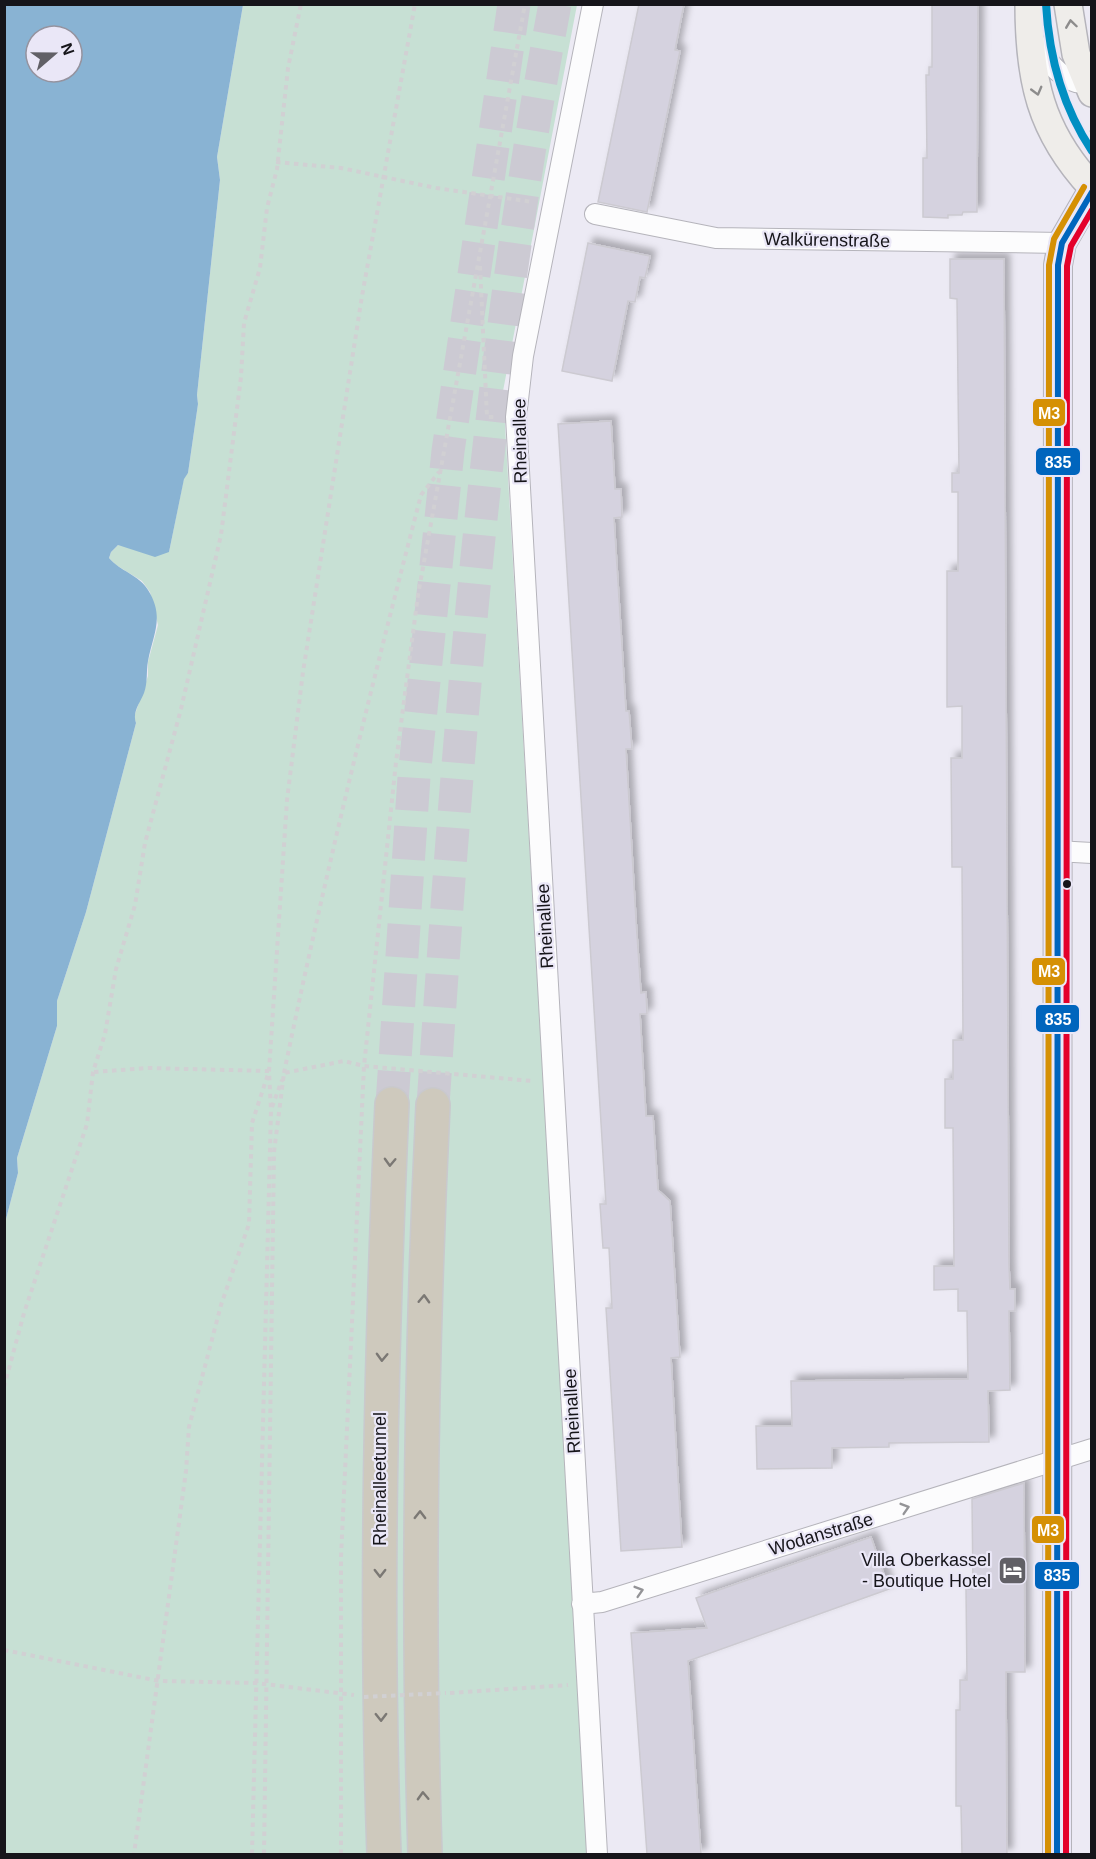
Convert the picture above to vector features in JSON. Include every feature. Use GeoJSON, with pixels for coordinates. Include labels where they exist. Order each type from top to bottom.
{"type":"FeatureCollection","features":[{"type":"Feature","properties":{"kind":"highway","name":"Rheinalleetunnel"},"geometry":{"type":"LineString","coordinates":[[384,1854],[380,1659],[380,1428],[392,1104]]}},
{"type":"Feature","properties":{"kind":"highway"},"geometry":{"type":"LineString","coordinates":[[425,1854],[420,1634],[421,1417],[433,1105]]}},
{"type":"Feature","properties":{"kind":"street","name":"Rheinallee"},"geometry":{"type":"LineString","coordinates":[[592,4],[523,356],[516,417],[597,1854]]}},
{"type":"Feature","properties":{"kind":"street"},"geometry":{"type":"LineString","coordinates":[[1029,4],[1029,33],[1034,82],[1049,128],[1064,153],[1092,189],[1062,243],[1058,265],[1057,1854]]}},
{"type":"Feature","properties":{"kind":"street"},"geometry":{"type":"LineString","coordinates":[[1068,4],[1076,54],[1090,85]]}},
{"type":"Feature","properties":{"kind":"street"},"geometry":{"type":"LineString","coordinates":[[1029,33],[1053,66],[1068,78],[1090,85]]}},
{"type":"Feature","properties":{"kind":"street","name":"Walkürenstraße"},"geometry":{"type":"LineString","coordinates":[[595,214],[716,238],[1062,243]]}},
{"type":"Feature","properties":{"kind":"street"},"geometry":{"type":"LineString","coordinates":[[1056,851],[1092,853]]}},
{"type":"Feature","properties":{"kind":"street","name":"Wodanstraße"},"geometry":{"type":"LineString","coordinates":[[582,1604],[602,1602],[1092,1449]]}},
{"type":"Feature","properties":{"kind":"path"},"geometry":{"type":"LineString","coordinates":[[4,1387],[24,1313],[87,1124],[93,1072],[105,1034],[116,969],[135,905],[145,843],[181,709],[221,535],[241,377],[244,324],[260,268],[288,68],[302,4]]}},
{"type":"Feature","properties":{"kind":"path"},"geometry":{"type":"LineString","coordinates":[[252,1854],[271,1110],[269,1071],[286,800],[323,537],[415,4]]}},
{"type":"Feature","properties":{"kind":"path"},"geometry":{"type":"LineString","coordinates":[[341,1854],[341,1557],[364,1066],[398,751],[418,595],[525,4]]}},
{"type":"Feature","properties":{"kind":"path"},"geometry":{"type":"LineString","coordinates":[[276,162],[341,168],[436,188],[491,194],[552,206]]}},
{"type":"Feature","properties":{"kind":"path"},"geometry":{"type":"LineString","coordinates":[[479,259],[487,417],[516,417]]}},
{"type":"Feature","properties":{"kind":"path"},"geometry":{"type":"LineString","coordinates":[[264,1854],[274,1152],[284,1073],[316,916],[421,495],[439,472]]}},
{"type":"Feature","properties":{"kind":"path"},"geometry":{"type":"LineString","coordinates":[[284,1073],[344,1062],[364,1066],[554,1082]]}},
{"type":"Feature","properties":{"kind":"path"},"geometry":{"type":"LineString","coordinates":[[93,1072],[148,1068],[269,1071]]}},
{"type":"Feature","properties":{"kind":"path"},"geometry":{"type":"LineString","coordinates":[[134,1854],[159,1681],[186,1471],[189,1427],[221,1305],[249,1224],[252,1123],[269,1071]]}},
{"type":"Feature","properties":{"kind":"path"},"geometry":{"type":"LineString","coordinates":[[271,1110],[284,1073]]}},
{"type":"Feature","properties":{"kind":"path"},"geometry":{"type":"LineString","coordinates":[[4,1650],[159,1681],[256,1683],[340,1692]]}},
{"type":"Feature","properties":{"kind":"path"},"geometry":{"type":"LineString","coordinates":[[364,1697],[588,1684]]}},
{"type":"Feature","properties":{"kind":"green space"},"geometry":{"type":"Polygon","coordinates":[[[243,5],[577,5],[503,391],[588,1854],[5,1854],[5,1223],[18,1173],[17,1158],[57,1026],[57,1001],[86,912],[136,723],[134,717],[148,676],[148,662],[158,625],[150,592],[142,581],[109,558],[118,545],[169,552],[184,478],[188,473],[198,404],[197,395],[220,180],[217,157],[243,5]]]}},
{"type":"Feature","properties":{"kind":"water"},"geometry":{"type":"Polygon","coordinates":[[[5,4],[243,5],[217,157],[220,180],[197,395],[198,404],[188,473],[184,479],[169,552],[155,557],[118,545],[109,558],[140,580],[148,590],[156,609],[156,625],[144,693],[136,711],[136,723],[86,912],[57,1001],[57,1026],[17,1158],[18,1173],[5,1223],[5,4]]]}},
{"type":"Feature","properties":{"kind":"building"},"geometry":{"type":"Polygon","coordinates":[[[639,4],[684,4],[675,50],[680,51],[647,212],[598,202],[639,4]]]}},
{"type":"Feature","properties":{"kind":"building"},"geometry":{"type":"Polygon","coordinates":[[[932,4],[978,4],[977,212],[948,215],[948,218],[923,217],[923,158],[927,158],[926,75],[929,75],[929,67],[932,67],[932,4]]]}},
{"type":"Feature","properties":{"kind":"building"},"geometry":{"type":"Polygon","coordinates":[[[588,243],[650,256],[645,278],[640,277],[635,302],[628,301],[612,381],[562,371],[588,243]]]}},
{"type":"Feature","properties":{"kind":"building"},"geometry":{"type":"Polygon","coordinates":[[[950,259],[1004,259],[1009,1265],[1010,1289],[1015,1289],[1015,1311],[1009,1311],[1010,1390],[988,1391],[989,1442],[889,1443],[889,1447],[832,1448],[832,1468],[757,1469],[756,1426],[792,1426],[791,1381],[968,1379],[967,1311],[958,1311],[958,1289],[934,1290],[934,1266],[954,1266],[953,1128],[945,1128],[945,1079],[953,1079],[953,1040],[963,1040],[962,867],[952,867],[951,758],[962,758],[962,706],[947,707],[947,571],[958,571],[958,492],[952,492],[952,473],[959,473],[957,299],[950,298],[950,259]]]}},
{"type":"Feature","properties":{"kind":"building"},"geometry":{"type":"Polygon","coordinates":[[[611,421],[615,489],[621,489],[622,517],[614,518],[626,711],[629,711],[632,749],[626,749],[636,920],[641,993],[646,992],[647,1014],[640,1014],[646,1116],[653,1116],[658,1190],[670,1201],[680,1357],[671,1358],[682,1547],[621,1551],[606,1308],[612,1308],[609,1248],[603,1248],[600,1204],[606,1204],[558,424],[611,421]]]}},
{"type":"Feature","properties":{"kind":"building"},"geometry":{"type":"Polygon","coordinates":[[[1024,1483],[1025,1672],[1006,1672],[1007,1854],[962,1854],[961,1806],[956,1806],[956,1710],[960,1710],[960,1680],[967,1680],[966,1589],[973,1589],[972,1499],[1024,1483]]]}},
{"type":"Feature","properties":{"kind":"building"},"geometry":{"type":"Polygon","coordinates":[[[871,1537],[889,1589],[688,1661],[701,1854],[647,1854],[631,1633],[707,1628],[696,1598],[871,1537]]]}},
{"type":"Feature","properties":{"kind":"tunnel"},"geometry":{"type":"LineString","coordinates":[[392,1104],[414,777],[448,451],[514,4]]}},
{"type":"Feature","properties":{"kind":"tunnel"},"geometry":{"type":"LineString","coordinates":[[433,1105],[464,691],[493,415],[510,277],[555,4]]}},
{"type":"Feature","properties":{"kind":"transit line"},"geometry":{"type":"LineString","coordinates":[[1046,4],[1050,43],[1059,81],[1073,117],[1092,151]]}},
{"type":"Feature","properties":{"kind":"transit line","name":"M3"},"geometry":{"type":"LineString","coordinates":[[1048,1854],[1049,265],[1054,239],[1084,187]]}},
{"type":"Feature","properties":{"kind":"transit line","name":"835"},"geometry":{"type":"LineString","coordinates":[[1057,1854],[1058,265],[1062,243],[1092,192]]}},
{"type":"Feature","properties":{"kind":"transit line"},"geometry":{"type":"LineString","coordinates":[[1066,1854],[1067,266],[1071,246],[1092,210]]}},
{"type":"Feature","properties":{"kind":"place","name":"Villa Oberkassel - Boutique Hotel"},"geometry":{"type":"Point","coordinates":[1012,1570]}}]}
